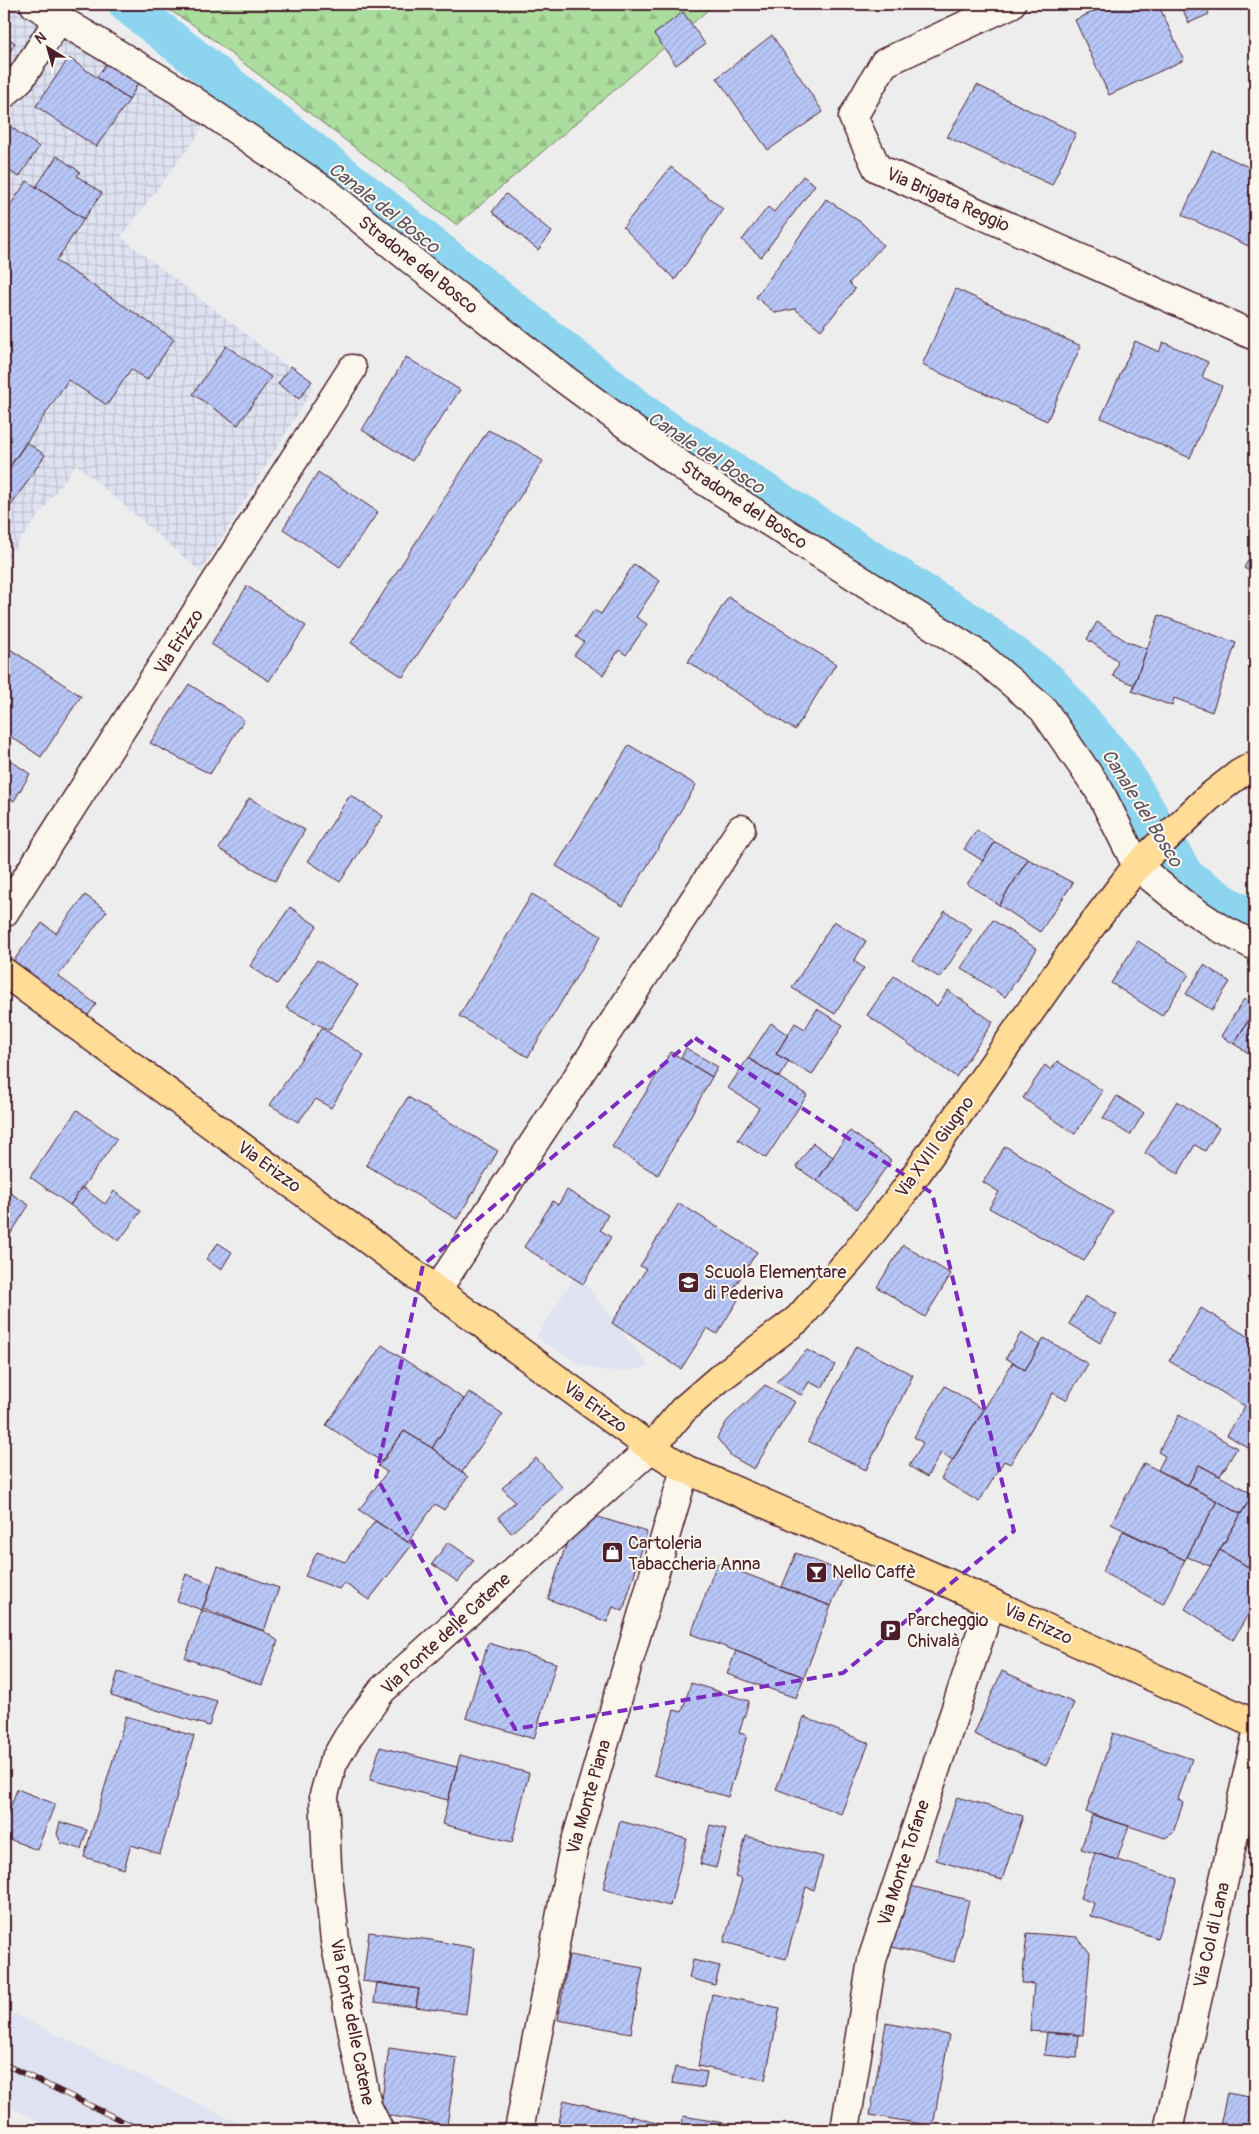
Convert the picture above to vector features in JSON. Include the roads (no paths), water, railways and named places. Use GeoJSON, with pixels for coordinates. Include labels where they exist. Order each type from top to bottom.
{"type":"FeatureCollection","features":[{"type":"Feature","properties":{"kind":"main road","name":"Via XVIII Giugno"},"geometry":{"type":"LineString","coordinates":[[651,1448],[683,1410],[721,1377],[798,1319],[855,1254],[903,1193],[1079,942],[1144,858],[1232,779],[1255,765]]}},
{"type":"Feature","properties":{"kind":"main road","name":"Via Erizzo"},"geometry":{"type":"LineString","coordinates":[[4,972],[651,1448],[685,1469],[990,1603],[1255,1724]]}},
{"type":"Feature","properties":{"kind":"street","name":"Stradone del Bosco"},"geometry":{"type":"LineString","coordinates":[[34,4],[178,90],[328,193],[424,271],[560,376],[689,471],[979,655],[1043,709],[1100,790],[1144,858],[1182,903],[1218,927],[1255,946]]}},
{"type":"Feature","properties":{"kind":"street","name":"Via Brigata Reggio"},"geometry":{"type":"LineString","coordinates":[[1011,4],[884,63],[854,116],[877,168],[1255,336]]}},
{"type":"Feature","properties":{"kind":"street"},"geometry":{"type":"LineString","coordinates":[[4,94],[21,78],[59,19]]}},
{"type":"Feature","properties":{"kind":"street","name":"Via Erizzo"},"geometry":{"type":"LineString","coordinates":[[4,913],[352,369]]}},
{"type":"Feature","properties":{"kind":"street"},"geometry":{"type":"LineString","coordinates":[[437,1290],[741,829]]}},
{"type":"Feature","properties":{"kind":"street","name":"Via Ponte delle Catene"},"geometry":{"type":"LineString","coordinates":[[379,2130],[367,2106],[335,1941],[327,1866],[324,1795],[333,1763],[348,1737],[382,1690],[651,1448]]}},
{"type":"Feature","properties":{"kind":"street","name":"Via Monte Piana"},"geometry":{"type":"LineString","coordinates":[[519,2130],[573,1851],[685,1469]]}},
{"type":"Feature","properties":{"kind":"street","name":"Via Monte Tofane"},"geometry":{"type":"LineString","coordinates":[[845,2130],[872,1960],[990,1603]]}},
{"type":"Feature","properties":{"kind":"street","name":"Via Col di Lana"},"geometry":{"type":"LineString","coordinates":[[1168,2130],[1255,1741]]}},
{"type":"Feature","properties":{"kind":"waterway","name":"Canale del Bosco"},"geometry":{"type":"LineString","coordinates":[[127,4],[655,422],[970,622],[1048,681],[1119,764],[1186,877],[1227,905],[1255,920]]}},
{"type":"Feature","properties":{"kind":"railway"},"geometry":{"type":"LineString","coordinates":[[4,2064],[141,2130]]}},
{"type":"Feature","properties":{"kind":"place","name":"Scuola Elementare di Pederiva"},"geometry":{"type":"Point","coordinates":[688,1282]}},
{"type":"Feature","properties":{"kind":"place","name":"Cartoleria Tabaccheria Anna"},"geometry":{"type":"Point","coordinates":[612,1553]}},
{"type":"Feature","properties":{"kind":"place","name":"Nello Caffè"},"geometry":{"type":"Point","coordinates":[816,1572]}},
{"type":"Feature","properties":{"kind":"place","name":"Parcheggio Chivalà"},"geometry":{"type":"Point","coordinates":[891,1630]}}]}
